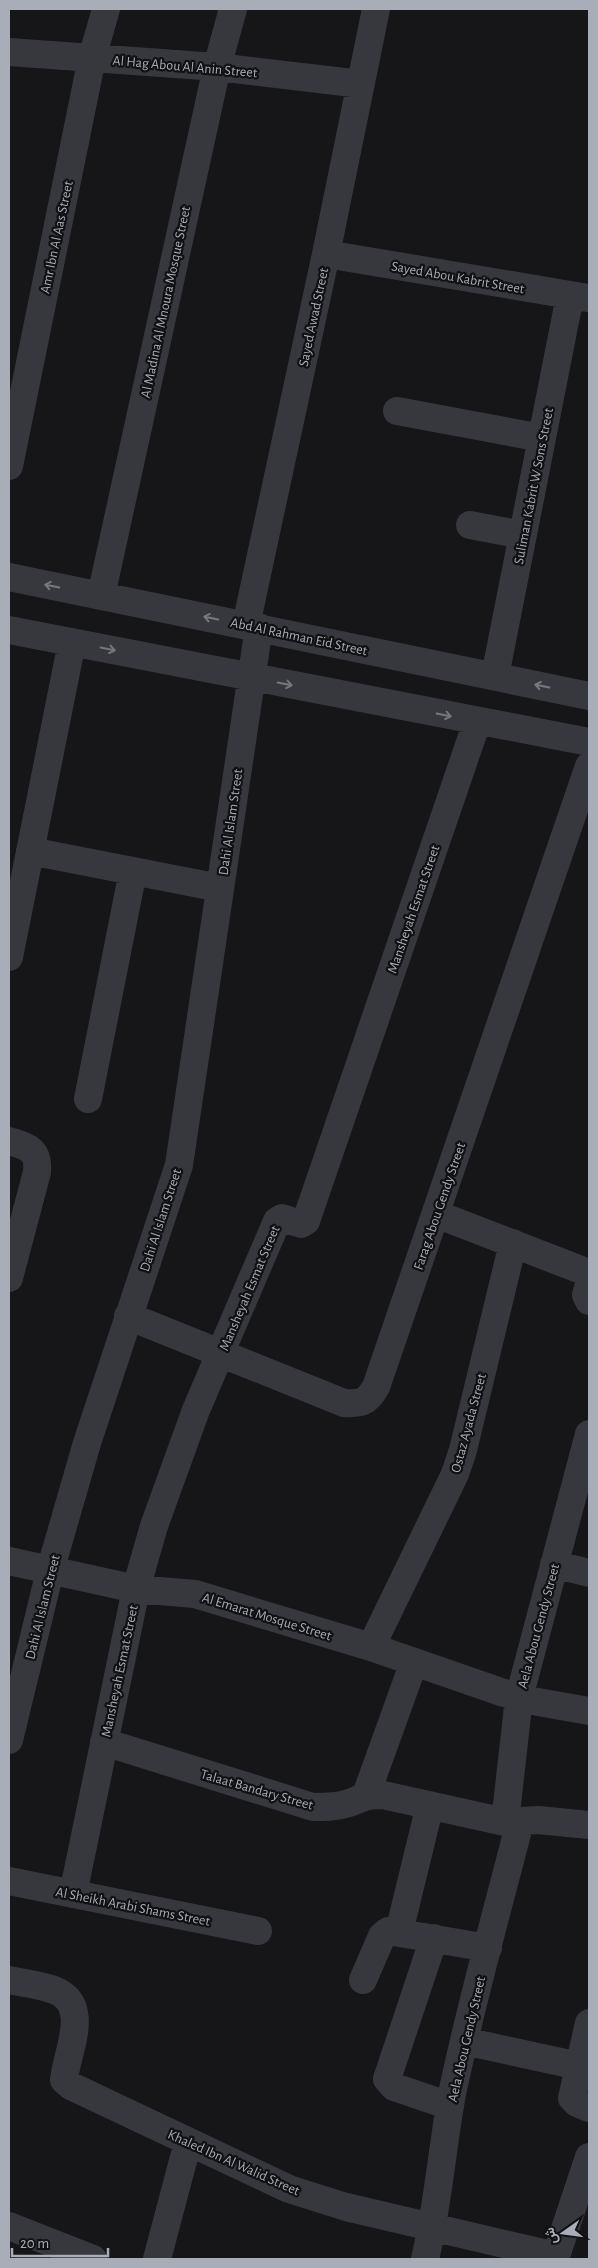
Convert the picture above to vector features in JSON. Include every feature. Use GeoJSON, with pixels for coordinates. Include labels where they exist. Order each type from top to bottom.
{"type":"FeatureCollection","features":[{"type":"Feature","properties":{"kind":"street","name":"Amr Ibn Al Aas Street"},"geometry":{"type":"LineString","coordinates":[[9,466],[92,58],[106,9]]}},
{"type":"Feature","properties":{"kind":"street","name":"Al Madina Al Mnoura Mosque Street"},"geometry":{"type":"LineString","coordinates":[[101,596],[217,67],[233,9]]}},
{"type":"Feature","properties":{"kind":"street","name":"Sayed Awad Street"},"geometry":{"type":"LineString","coordinates":[[253,626],[376,9]]}},
{"type":"Feature","properties":{"kind":"street","name":"Al Hag Abou Al Anin Street"},"geometry":{"type":"LineString","coordinates":[[9,52],[217,67],[361,84]]}},
{"type":"Feature","properties":{"kind":"street","name":"Sayed Abou Kabrit Street"},"geometry":{"type":"LineString","coordinates":[[326,254],[580,297]]}},
{"type":"Feature","properties":{"kind":"street","name":"Suliman Kabrit W Sons Street"},"geometry":{"type":"LineString","coordinates":[[495,676],[542,438],[580,297]]}},
{"type":"Feature","properties":{"kind":"street"},"geometry":{"type":"LineString","coordinates":[[397,411],[542,438]]}},
{"type":"Feature","properties":{"kind":"street"},"geometry":{"type":"LineString","coordinates":[[470,525],[523,535]]}},
{"type":"Feature","properties":{"kind":"street","name":"Abd Al Rahman Eid Street"},"geometry":{"type":"LineString","coordinates":[[9,577],[589,696]]}},
{"type":"Feature","properties":{"kind":"street","name":"Dahi Al Islam Street"},"geometry":{"type":"LineString","coordinates":[[9,1740],[50,1571],[87,1444],[128,1316],[173,1186],[178,1165],[252,678],[253,626]]}},
{"type":"Feature","properties":{"kind":"street"},"geometry":{"type":"LineString","coordinates":[[9,630],[477,722],[589,742]]}},
{"type":"Feature","properties":{"kind":"street"},"geometry":{"type":"LineString","coordinates":[[9,956],[72,642]]}},
{"type":"Feature","properties":{"kind":"street","name":"Mansheyah Esmat Street"},"geometry":{"type":"LineString","coordinates":[[73,1894],[136,1589],[174,1467],[220,1353],[277,1221],[282,1218],[301,1224],[306,1221],[477,722]]}},
{"type":"Feature","properties":{"kind":"street","name":"Farag Abou Gendy Street"},"geometry":{"type":"LineString","coordinates":[[128,1316],[344,1403],[358,1404],[369,1398],[376,1387],[589,766]]}},
{"type":"Feature","properties":{"kind":"street"},"geometry":{"type":"LineString","coordinates":[[30,851],[220,888]]}},
{"type":"Feature","properties":{"kind":"street"},"geometry":{"type":"LineString","coordinates":[[88,1099],[133,872]]}},
{"type":"Feature","properties":{"kind":"street"},"geometry":{"type":"LineString","coordinates":[[9,1141],[32,1150],[38,1160],[37,1172],[9,1275]]}},
{"type":"Feature","properties":{"kind":"street"},"geometry":{"type":"LineString","coordinates":[[436,1214],[589,1273]]}},
{"type":"Feature","properties":{"kind":"street","name":"Ostaz Ayada Street"},"geometry":{"type":"LineString","coordinates":[[371,1647],[455,1474],[463,1450],[513,1243]]}},
{"type":"Feature","properties":{"kind":"street"},"geometry":{"type":"LineString","coordinates":[[589,1284],[586,1295],[589,1301]]}},
{"type":"Feature","properties":{"kind":"street","name":"Aela Abou Gendy Street"},"geometry":{"type":"LineString","coordinates":[[426,2259],[433,2227],[441,2159],[450,2106],[464,2041],[488,1948],[512,1822],[519,1698],[589,1434]]}},
{"type":"Feature","properties":{"kind":"street","name":"Al Emarat Mosque Street"},"geometry":{"type":"LineString","coordinates":[[9,1561],[136,1589],[195,1594],[371,1647],[519,1698],[589,1712]]}},
{"type":"Feature","properties":{"kind":"street"},"geometry":{"type":"LineString","coordinates":[[554,1564],[589,1573]]}},
{"type":"Feature","properties":{"kind":"street"},"geometry":{"type":"LineString","coordinates":[[366,1795],[414,1662]]}},
{"type":"Feature","properties":{"kind":"street","name":"Talaat Bandary Street"},"geometry":{"type":"LineString","coordinates":[[104,1742],[313,1808],[332,1807],[350,1803],[366,1795],[383,1794],[512,1822],[538,1820],[589,1825]]}},
{"type":"Feature","properties":{"kind":"street"},"geometry":{"type":"LineString","coordinates":[[399,1932],[430,1805]]}},
{"type":"Feature","properties":{"kind":"street","name":"Al Sheikh Arabi Shams Street"},"geometry":{"type":"LineString","coordinates":[[9,1881],[258,1931]]}},
{"type":"Feature","properties":{"kind":"street"},"geometry":{"type":"LineString","coordinates":[[363,1980],[383,1933],[388,1931],[488,1948]]}},
{"type":"Feature","properties":{"kind":"street"},"geometry":{"type":"LineString","coordinates":[[434,1938],[387,2079],[394,2088],[450,2106]]}},
{"type":"Feature","properties":{"kind":"street","name":"Khaled Ibn Al Walid Street"},"geometry":{"type":"LineString","coordinates":[[9,1980],[53,1990],[65,1995],[73,2005],[76,2018],[65,2075],[67,2084],[289,2189],[346,2207],[556,2258]]}},
{"type":"Feature","properties":{"kind":"street"},"geometry":{"type":"LineString","coordinates":[[589,2023],[572,2098],[577,2103],[589,2108]]}},
{"type":"Feature","properties":{"kind":"street"},"geometry":{"type":"LineString","coordinates":[[464,2041],[579,2066]]}},
{"type":"Feature","properties":{"kind":"street"},"geometry":{"type":"LineString","coordinates":[[157,2259],[188,2142]]}},
{"type":"Feature","properties":{"kind":"street"},"geometry":{"type":"LineString","coordinates":[[556,2258],[584,2189],[589,2157]]}},
{"type":"Feature","properties":{"kind":"street"},"geometry":{"type":"LineString","coordinates":[[9,2226],[94,2259]]}}]}
